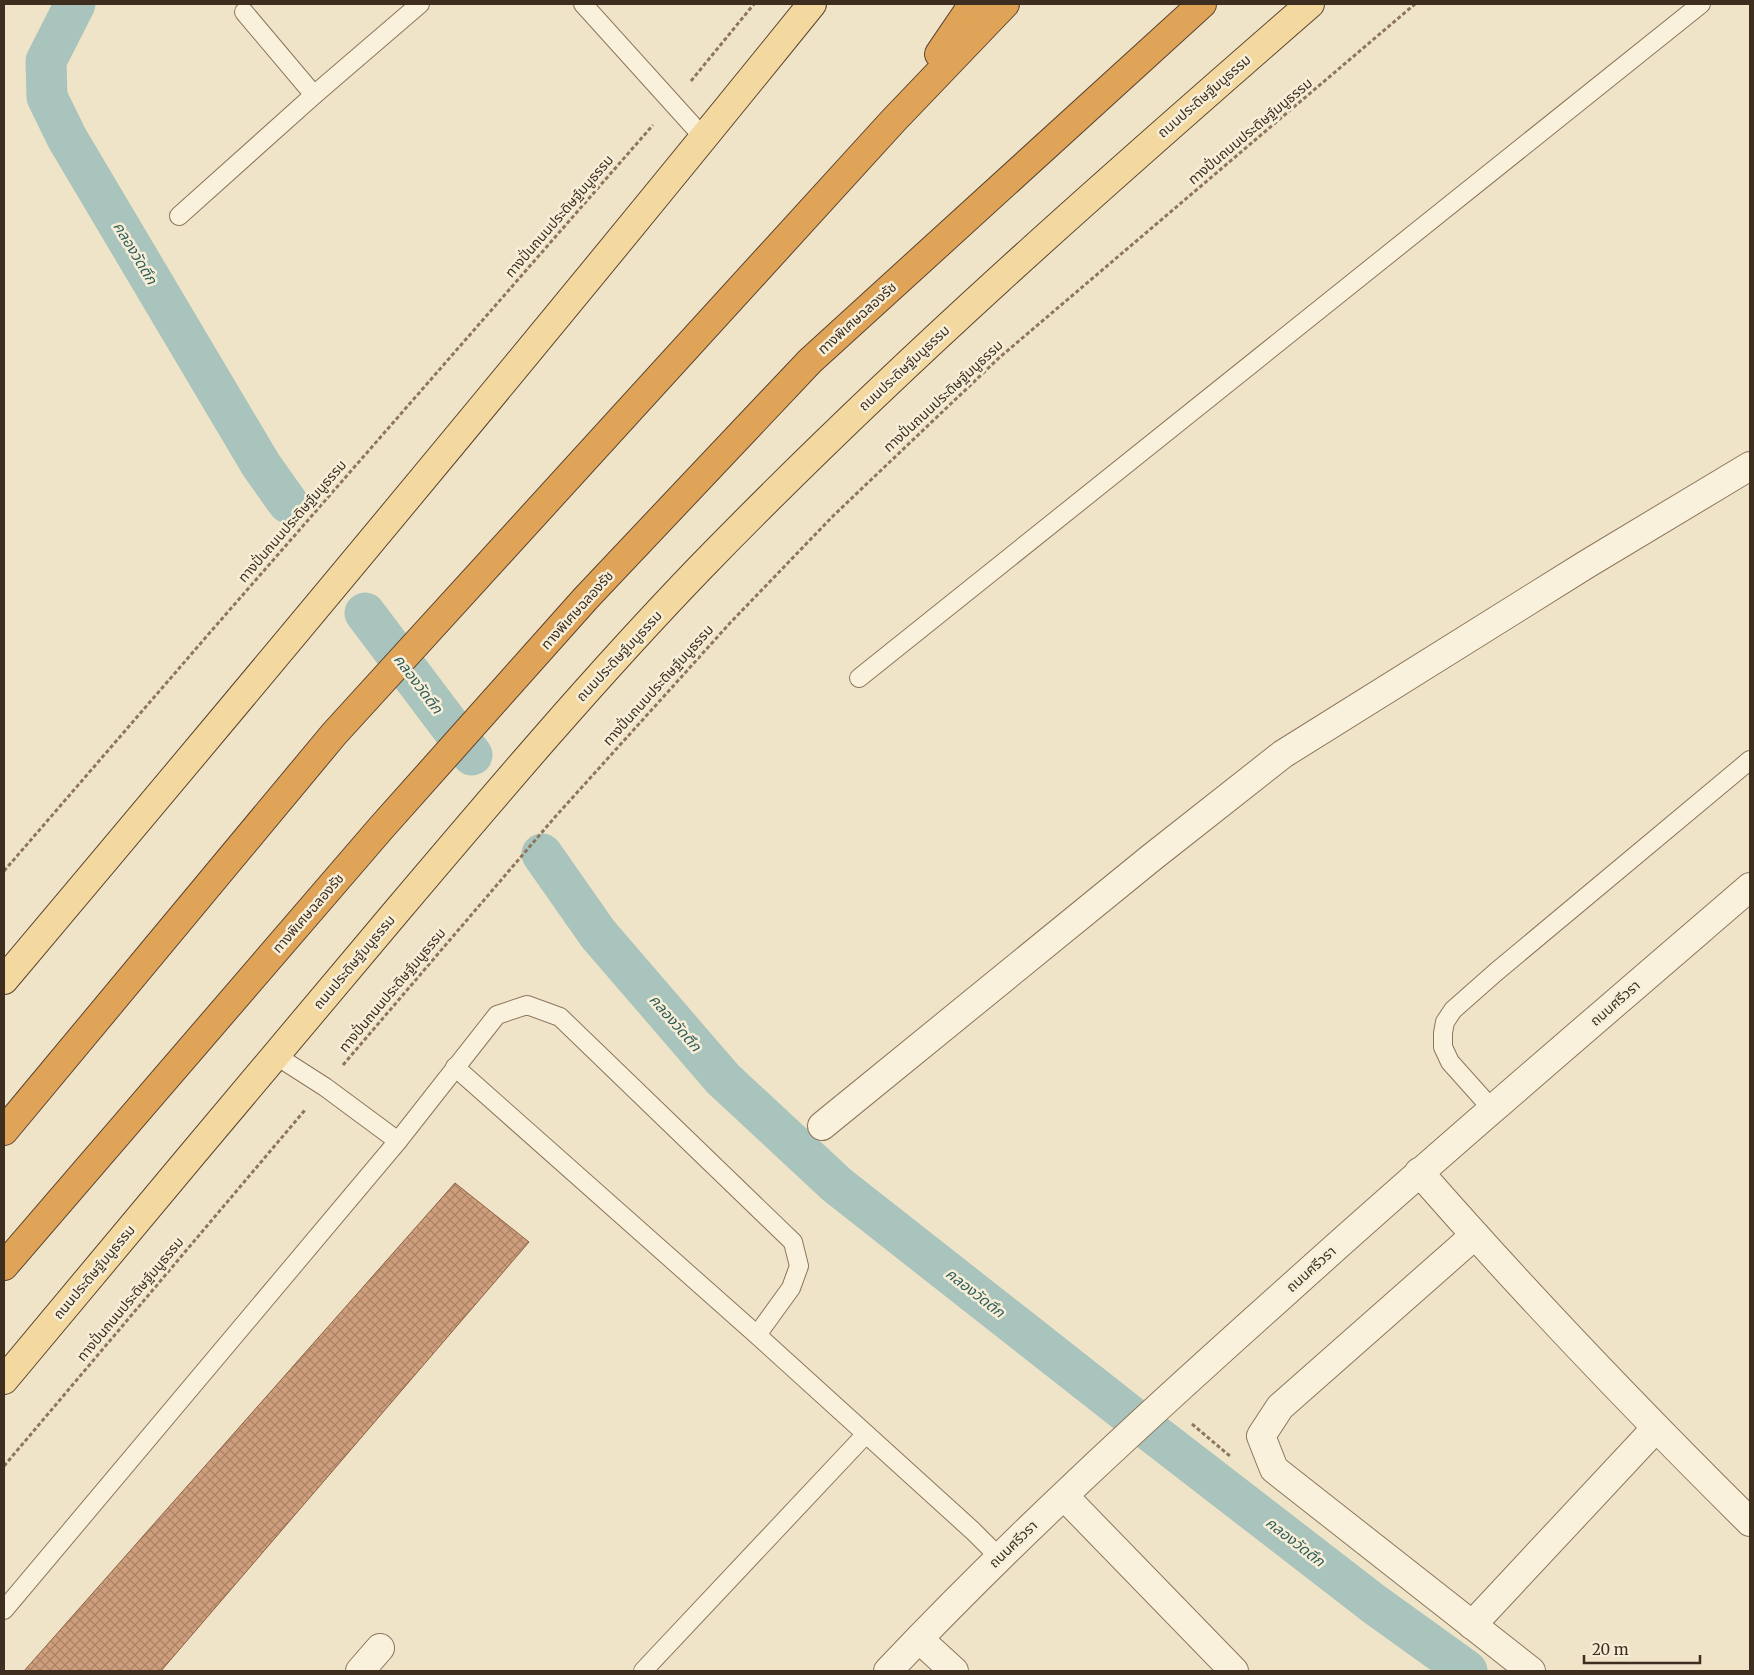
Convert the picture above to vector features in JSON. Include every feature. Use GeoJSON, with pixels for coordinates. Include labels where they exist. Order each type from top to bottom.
{"type":"FeatureCollection","features":[{"type":"Feature","properties":{"kind":"highway"},"geometry":{"type":"LineString","coordinates":[[893,121],[973,4]]}},
{"type":"Feature","properties":{"kind":"highway","name":"ทางพิเศษฉลองรัช"},"geometry":{"type":"LineString","coordinates":[[4,1266],[394,813],[586,598],[810,362],[1202,4]]}},
{"type":"Feature","properties":{"kind":"highway"},"geometry":{"type":"LineString","coordinates":[[4,1130],[334,734],[893,121],[1004,5]]}},
{"type":"Feature","properties":{"kind":"main road"},"geometry":{"type":"LineString","coordinates":[[4,980],[311,614],[704,138],[812,4]]}},
{"type":"Feature","properties":{"kind":"main road","name":"ถนนประดิษฐ์มนูธรรม"},"geometry":{"type":"LineString","coordinates":[[4,1380],[274,1055],[541,741],[705,563],[845,423],[1010,269],[1310,4]]}},
{"type":"Feature","properties":{"kind":"street"},"geometry":{"type":"LineString","coordinates":[[822,1126],[1151,858],[1283,754],[1587,564],[1750,466]]}},
{"type":"Feature","properties":{"kind":"street","name":"ถนนศรีวรา"},"geometry":{"type":"LineString","coordinates":[[888,1671],[999,1557],[1140,1423],[1420,1172],[1750,886]]}},
{"type":"Feature","properties":{"kind":"street"},"geometry":{"type":"LineString","coordinates":[[1420,1172],[1474,1235],[1656,1428],[1750,1522]]}},
{"type":"Feature","properties":{"kind":"street"},"geometry":{"type":"LineString","coordinates":[[1474,1235],[1280,1406],[1261,1436],[1274,1470],[1531,1671]]}},
{"type":"Feature","properties":{"kind":"street"},"geometry":{"type":"LineString","coordinates":[[1472,1624],[1656,1428]]}},
{"type":"Feature","properties":{"kind":"street"},"geometry":{"type":"LineString","coordinates":[[1064,1496],[1234,1671]]}},
{"type":"Feature","properties":{"kind":"street"},"geometry":{"type":"LineString","coordinates":[[919,1639],[954,1671]]}},
{"type":"Feature","properties":{"kind":"street"},"geometry":{"type":"LineString","coordinates":[[360,1671],[380,1648]]}},
{"type":"Feature","properties":{"kind":"lane"},"geometry":{"type":"LineString","coordinates":[[179,216],[314,95],[420,4]]}},
{"type":"Feature","properties":{"kind":"lane"},"geometry":{"type":"LineString","coordinates":[[582,4],[704,138]]}},
{"type":"Feature","properties":{"kind":"lane"},"geometry":{"type":"LineString","coordinates":[[859,678],[1701,4]]}},
{"type":"Feature","properties":{"kind":"lane"},"geometry":{"type":"LineString","coordinates":[[244,12],[314,95]]}},
{"type":"Feature","properties":{"kind":"lane"},"geometry":{"type":"LineString","coordinates":[[1492,1109],[1450,1062],[1443,1047],[1442,1034],[1453,1010],[1750,760]]}},
{"type":"Feature","properties":{"kind":"lane"},"geometry":{"type":"LineString","coordinates":[[4,1610],[398,1141],[497,1015],[527,1005],[560,1017],[793,1242],[798,1266],[791,1288],[757,1335]]}},
{"type":"Feature","properties":{"kind":"lane"},"geometry":{"type":"LineString","coordinates":[[274,1055],[325,1087],[398,1141]]}},
{"type":"Feature","properties":{"kind":"lane"},"geometry":{"type":"LineString","coordinates":[[455,1067],[757,1335],[973,1531],[999,1557]]}},
{"type":"Feature","properties":{"kind":"lane"},"geometry":{"type":"LineString","coordinates":[[643,1671],[866,1434]]}},
{"type":"Feature","properties":{"kind":"path","name":"ทางปั่นถนนประดิษฐ์มนูธรรม"},"geometry":{"type":"LineString","coordinates":[[4,871],[219,621],[672,104],[754,4]]}},
{"type":"Feature","properties":{"kind":"path","name":"ทางปั่นถนนประดิษฐ์มนูธรรม"},"geometry":{"type":"LineString","coordinates":[[4,1466],[555,817],[730,623],[833,516],[1000,357],[1415,4]]}},
{"type":"Feature","properties":{"kind":"building"},"geometry":{"type":"Polygon","coordinates":[[[455,1183],[529,1242],[161,1671],[24,1671],[455,1183]]]}},
{"type":"Feature","properties":{"kind":"waterway","name":"คลองวัดตึก"},"geometry":{"type":"LineString","coordinates":[[75,4],[46,61],[47,97],[67,138],[261,465],[288,503]]}},
{"type":"Feature","properties":{"kind":"waterway","name":"คลองวัดตึก"},"geometry":{"type":"LineString","coordinates":[[365,613],[472,755]]}},
{"type":"Feature","properties":{"kind":"waterway","name":"คลองวัดตึก"},"geometry":{"type":"LineString","coordinates":[[542,854],[598,934],[723,1079],[837,1185],[1374,1604],[1467,1671]]}}]}
